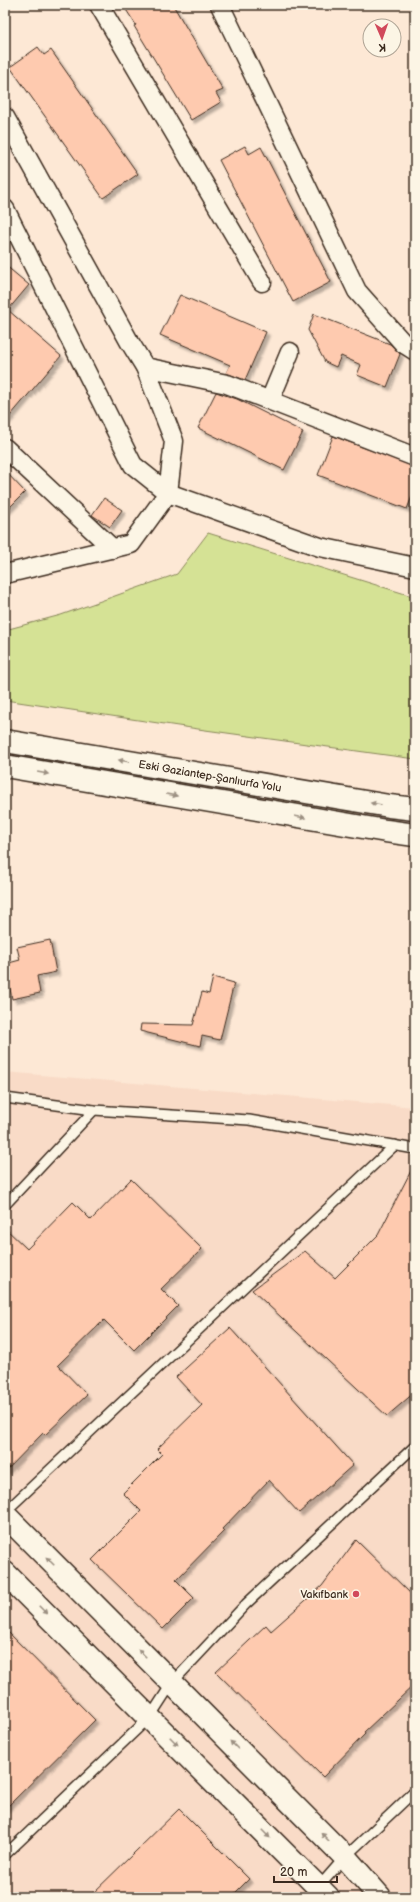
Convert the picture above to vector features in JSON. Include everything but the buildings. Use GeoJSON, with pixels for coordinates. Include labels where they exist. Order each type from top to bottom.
{"type":"FeatureCollection","features":[{"type":"Feature","properties":{"kind":"street"},"geometry":{"type":"LineString","coordinates":[[99,5],[262,282]]}},
{"type":"Feature","properties":{"kind":"street"},"geometry":{"type":"LineString","coordinates":[[220,5],[357,291],[404,344],[415,351]]}},
{"type":"Feature","properties":{"kind":"street"},"geometry":{"type":"LineString","coordinates":[[5,118],[128,341],[145,367],[174,442],[168,493],[131,544],[5,574]]}},
{"type":"Feature","properties":{"kind":"street"},"geometry":{"type":"LineString","coordinates":[[5,208],[133,465],[168,493],[320,547],[415,567]]}},
{"type":"Feature","properties":{"kind":"street"},"geometry":{"type":"LineString","coordinates":[[270,400],[290,352]]}},
{"type":"Feature","properties":{"kind":"street"},"geometry":{"type":"LineString","coordinates":[[145,367],[227,384],[415,457]]}},
{"type":"Feature","properties":{"kind":"street"},"geometry":{"type":"LineString","coordinates":[[5,448],[113,548]]}},
{"type":"Feature","properties":{"kind":"street","name":"Eski Gaziantep-Şanlıurfa Yolu"},"geometry":{"type":"LineString","coordinates":[[5,741],[381,805],[415,809]]}},
{"type":"Feature","properties":{"kind":"street"},"geometry":{"type":"LineString","coordinates":[[5,766],[362,828],[415,834]]}},
{"type":"Feature","properties":{"kind":"street"},"geometry":{"type":"LineString","coordinates":[[5,1515],[345,1857],[380,1897]]}},
{"type":"Feature","properties":{"kind":"street"},"geometry":{"type":"LineString","coordinates":[[5,1573],[150,1717],[319,1894]]}},
{"type":"Feature","properties":{"kind":"lane"},"geometry":{"type":"LineString","coordinates":[[5,1098],[94,1110],[249,1120],[415,1149]]}},
{"type":"Feature","properties":{"kind":"lane"},"geometry":{"type":"LineString","coordinates":[[5,1205],[94,1110]]}},
{"type":"Feature","properties":{"kind":"lane"},"geometry":{"type":"LineString","coordinates":[[5,1512],[395,1145]]}},
{"type":"Feature","properties":{"kind":"lane"},"geometry":{"type":"LineString","coordinates":[[5,1854],[150,1717],[172,1683],[246,1604],[415,1446]]}},
{"type":"Feature","properties":{"kind":"lane"},"geometry":{"type":"LineString","coordinates":[[319,1894],[345,1857],[415,1791]]}},
{"type":"Feature","properties":{"kind":"shaded area"},"geometry":{"type":"Polygon","coordinates":[[[5,1072],[415,1107],[415,1897],[5,1897],[5,1072]]]}},
{"type":"Feature","properties":{"kind":"green space"},"geometry":{"type":"Polygon","coordinates":[[[208,533],[415,597],[415,759],[198,729],[5,700],[5,630],[61,615],[177,574],[208,533]]]}},
{"type":"Feature","properties":{"kind":"place","name":"Vakıfbank"},"geometry":{"type":"Point","coordinates":[356,1594]}}]}
